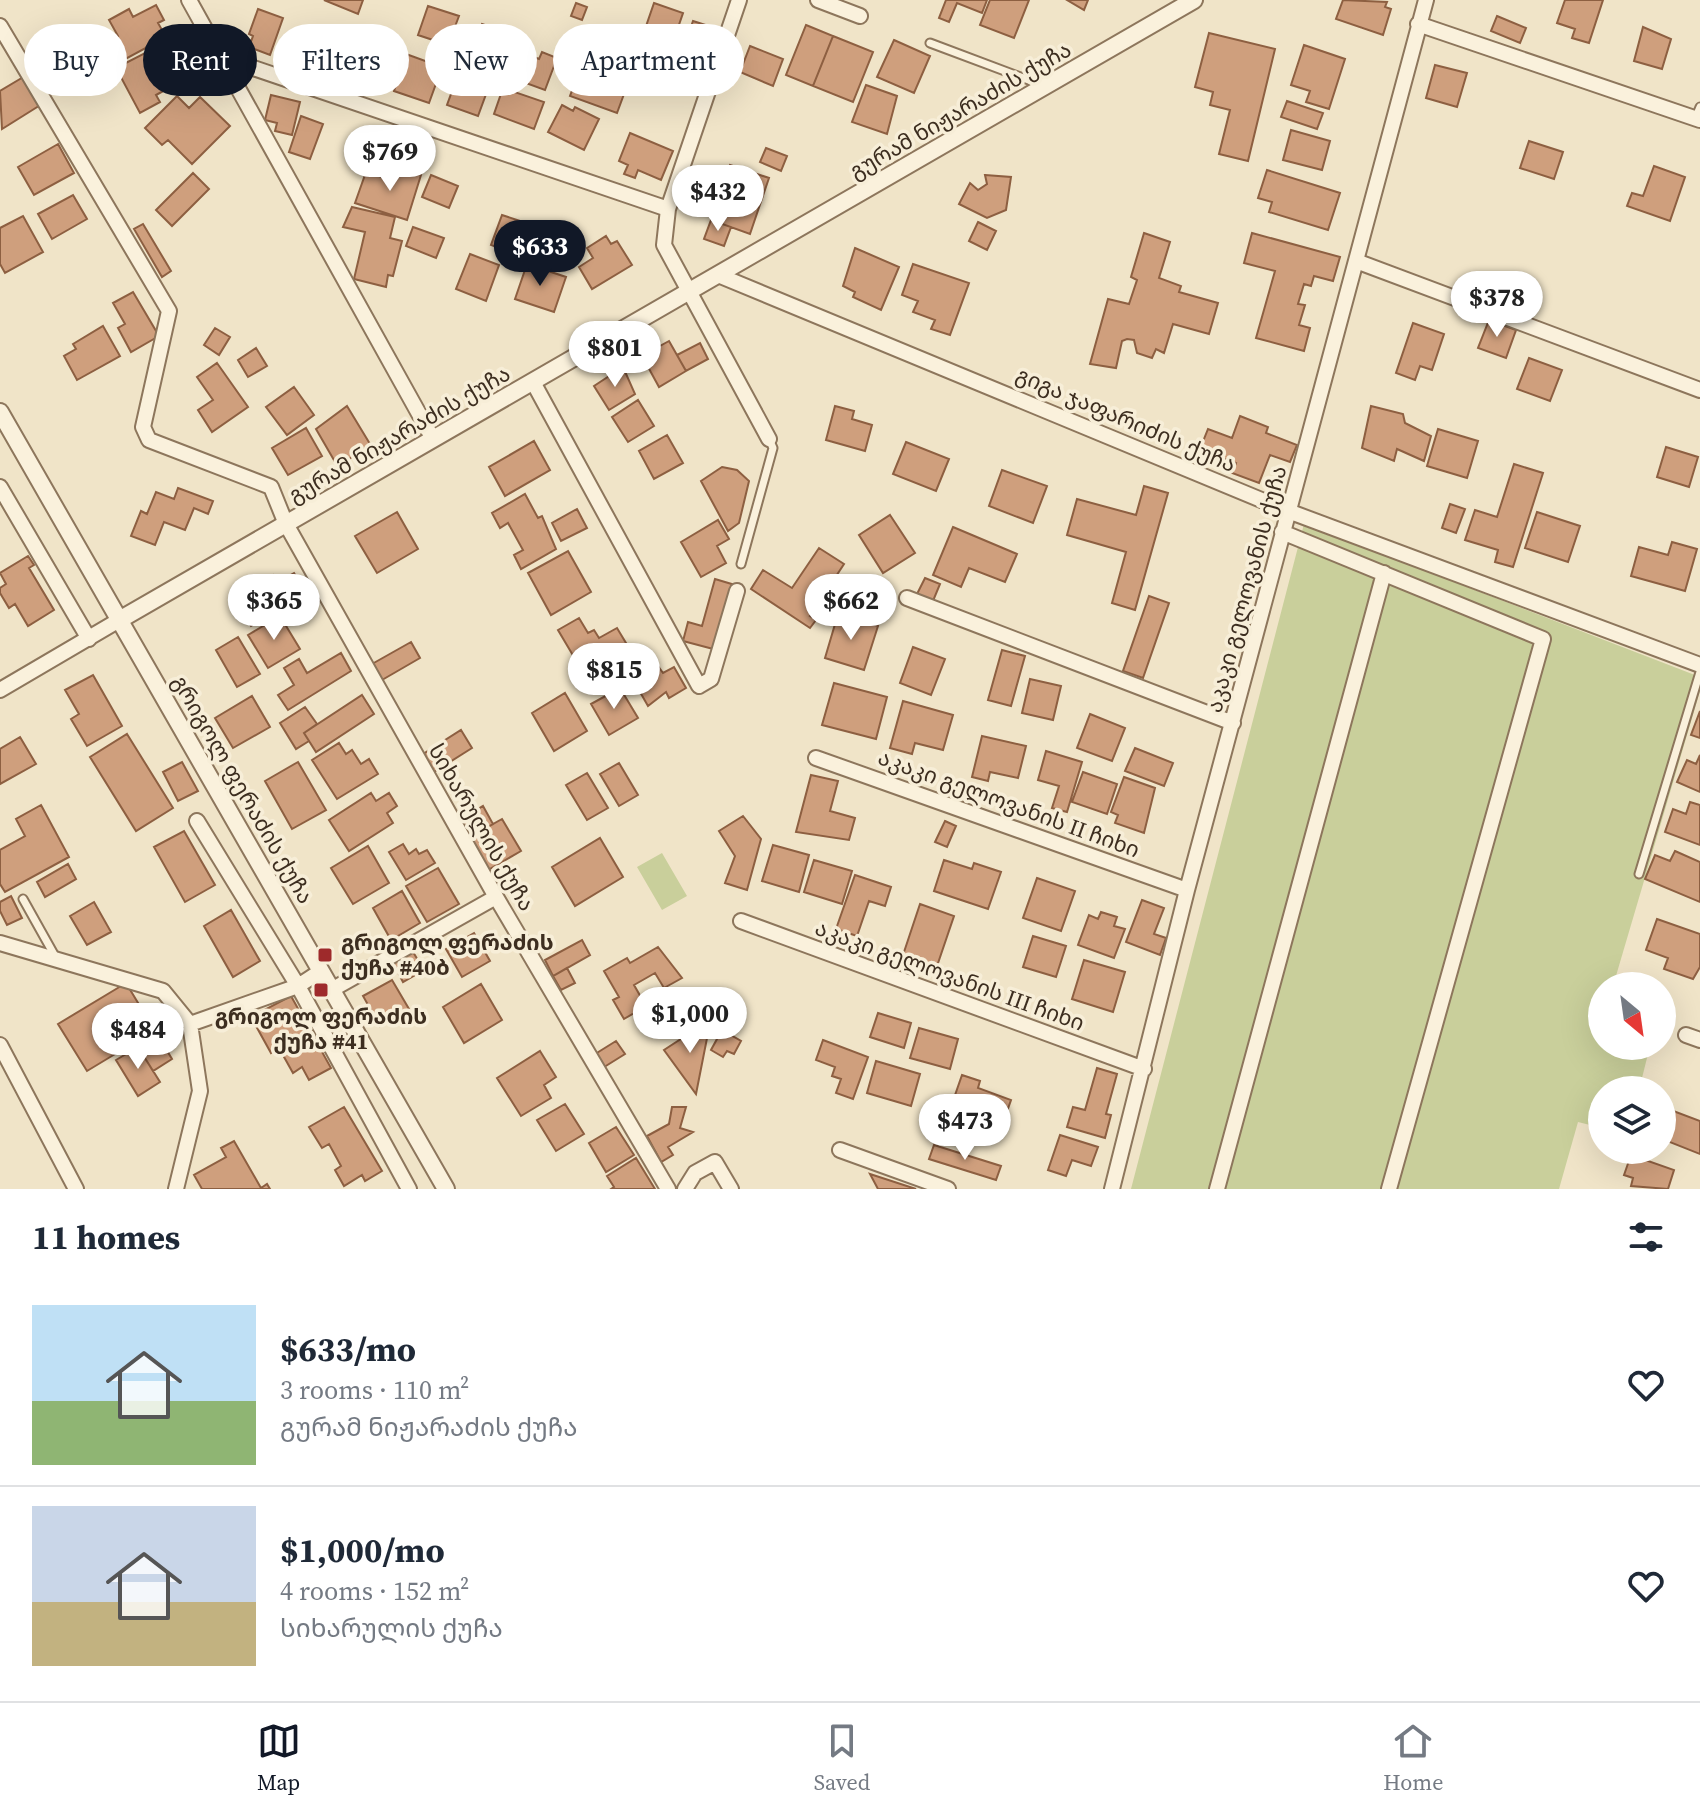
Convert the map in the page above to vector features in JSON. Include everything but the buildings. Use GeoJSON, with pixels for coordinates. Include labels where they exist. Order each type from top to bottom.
{"type":"FeatureCollection","features":[{"type":"Feature","properties":{"kind":"street"},"geometry":{"type":"LineString","coordinates":[[189,0],[202,24]]}},
{"type":"Feature","properties":{"kind":"street"},"geometry":{"type":"LineString","coordinates":[[739,0],[668,209],[664,245],[769,439]]}},
{"type":"Feature","properties":{"kind":"street"},"geometry":{"type":"LineString","coordinates":[[818,0],[860,16]]}},
{"type":"Feature","properties":{"kind":"street","name":"გურამ ნიჟარაძის ქუჩა"},"geometry":{"type":"LineString","coordinates":[[0,690],[1194,0]]}},
{"type":"Feature","properties":{"kind":"street","name":"აკაკი გელოვანის ქუჩა"},"geometry":{"type":"LineString","coordinates":[[1112,1189],[1187,890],[1426,0]]}},
{"type":"Feature","properties":{"kind":"street"},"geometry":{"type":"LineString","coordinates":[[1418,24],[1698,115]]}},
{"type":"Feature","properties":{"kind":"street","name":"სიხარულის ქუჩა"},"geometry":{"type":"LineString","coordinates":[[0,26],[169,311],[143,427],[149,440],[271,487],[286,524],[496,897],[668,1189]]}},
{"type":"Feature","properties":{"kind":"street"},"geometry":{"type":"LineString","coordinates":[[257,69],[668,209]]}},
{"type":"Feature","properties":{"kind":"street"},"geometry":{"type":"LineString","coordinates":[[243,96],[433,439]]}},
{"type":"Feature","properties":{"kind":"street"},"geometry":{"type":"LineString","coordinates":[[1356,261],[1700,390]]}},
{"type":"Feature","properties":{"kind":"street","name":"გიგა ჯაფარიძის ქუჩა"},"geometry":{"type":"LineString","coordinates":[[718,275],[1288,511],[1700,665]]}},
{"type":"Feature","properties":{"kind":"street"},"geometry":{"type":"LineString","coordinates":[[533,382],[699,686],[711,679],[737,591]]}},
{"type":"Feature","properties":{"kind":"street","name":"გრიგოლ ფერაძის ქუჩა"},"geometry":{"type":"LineString","coordinates":[[0,412],[446,1189]]}},
{"type":"Feature","properties":{"kind":"street"},"geometry":{"type":"LineString","coordinates":[[0,487],[89,639]]}},
{"type":"Feature","properties":{"kind":"street"},"geometry":{"type":"LineString","coordinates":[[1282,532],[1543,639],[1389,1189]]}},
{"type":"Feature","properties":{"kind":"street"},"geometry":{"type":"LineString","coordinates":[[1217,1189],[1384,573]]}},
{"type":"Feature","properties":{"kind":"street"},"geometry":{"type":"LineString","coordinates":[[907,598],[1233,723]]}},
{"type":"Feature","properties":{"kind":"street","name":"აკაკი გელოვანის II ჩიხი"},"geometry":{"type":"LineString","coordinates":[[816,758],[1187,890]]}},
{"type":"Feature","properties":{"kind":"street"},"geometry":{"type":"LineString","coordinates":[[197,821],[298,986],[409,1189]]}},
{"type":"Feature","properties":{"kind":"street"},"geometry":{"type":"LineString","coordinates":[[333,989],[496,897]]}},
{"type":"Feature","properties":{"kind":"street","name":"აკაკი გელოვანის III ჩიხი"},"geometry":{"type":"LineString","coordinates":[[741,921],[1144,1069]]}},
{"type":"Feature","properties":{"kind":"street"},"geometry":{"type":"LineString","coordinates":[[0,943],[163,991],[190,1024],[200,1091],[176,1189]]}},
{"type":"Feature","properties":{"kind":"street"},"geometry":{"type":"LineString","coordinates":[[190,1024],[298,986],[321,971]]}},
{"type":"Feature","properties":{"kind":"street"},"geometry":{"type":"LineString","coordinates":[[0,1045],[76,1189]]}},
{"type":"Feature","properties":{"kind":"street"},"geometry":{"type":"LineString","coordinates":[[840,1150],[948,1189]]}},
{"type":"Feature","properties":{"kind":"street"},"geometry":{"type":"LineString","coordinates":[[685,1189],[695,1173],[715,1162],[731,1189]]}},
{"type":"Feature","properties":{"kind":"lane"},"geometry":{"type":"LineString","coordinates":[[930,43],[1044,86]]}},
{"type":"Feature","properties":{"kind":"lane"},"geometry":{"type":"LineString","coordinates":[[741,564],[773,448],[769,439]]}},
{"type":"Feature","properties":{"kind":"lane"},"geometry":{"type":"LineString","coordinates":[[1639,874],[1700,672]]}},
{"type":"Feature","properties":{"kind":"lane"},"geometry":{"type":"LineString","coordinates":[[23,899],[57,960]]}},
{"type":"Feature","properties":{"kind":"green space"},"geometry":{"type":"Polygon","coordinates":[[[1304,524],[1700,677],[1700,691],[1617,972],[1588,972],[1588,1060],[1646,1060],[1642,1076],[1588,1076],[1588,1124],[1578,1122],[1559,1189],[1131,1189],[1304,524]]]}},
{"type":"Feature","properties":{"kind":"green space"},"geometry":{"type":"Polygon","coordinates":[[[662,853],[687,896],[662,910],[637,867],[662,853]]]}},
{"type":"Feature","properties":{"kind":"place","name":"გრიგოლ ფერაძის ქუჩა #40ბ"},"geometry":{"type":"Point","coordinates":[325,955]}},
{"type":"Feature","properties":{"kind":"place","name":"გრიგოლ ფერაძის ქუჩა #41"},"geometry":{"type":"Point","coordinates":[321,990]}}]}
